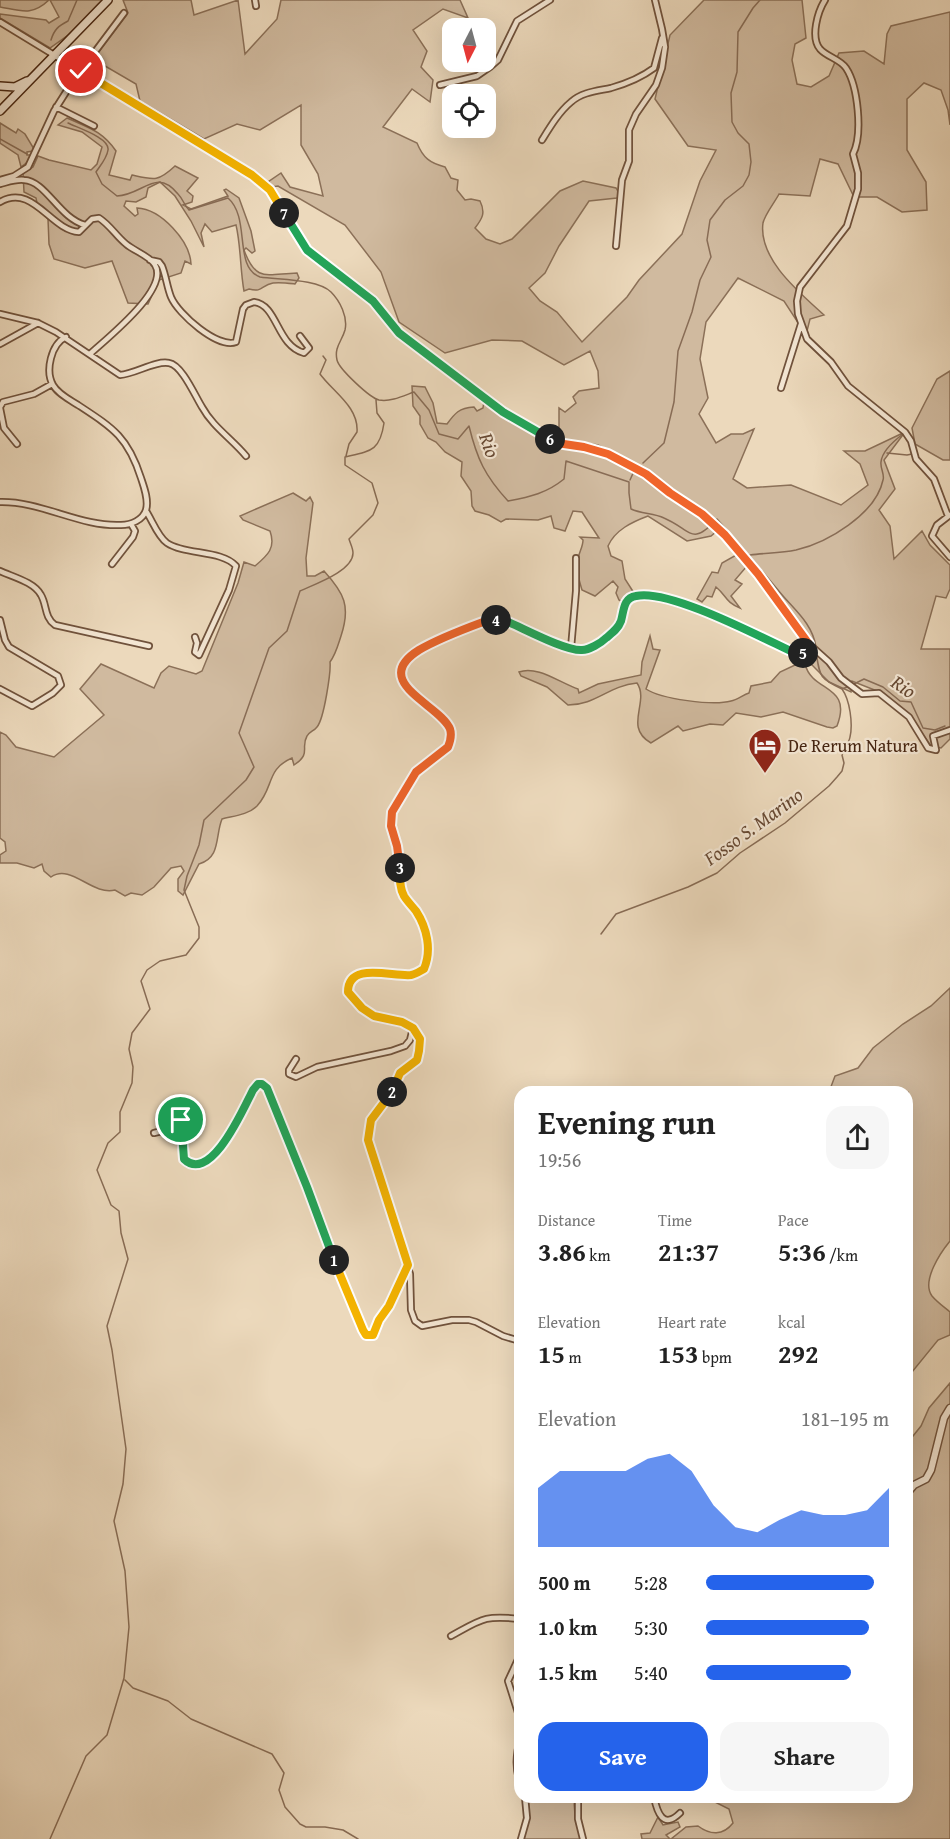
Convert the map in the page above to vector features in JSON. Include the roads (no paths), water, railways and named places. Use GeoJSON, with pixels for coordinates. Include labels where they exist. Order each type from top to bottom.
{"type":"FeatureCollection","features":[{"type":"Feature","properties":{"kind":"main road"},"geometry":{"type":"LineString","coordinates":[[2,109],[108,0]]}},
{"type":"Feature","properties":{"kind":"main road"},"geometry":{"type":"LineString","coordinates":[[0,87],[15,87],[36,75]]}},
{"type":"Feature","properties":{"kind":"main road"},"geometry":{"type":"LineString","coordinates":[[0,87],[7,96],[2,109]]}},
{"type":"Feature","properties":{"kind":"street"},"geometry":{"type":"LineString","coordinates":[[440,85],[477,76],[498,60],[517,21],[550,0]]}},
{"type":"Feature","properties":{"kind":"street"},"geometry":{"type":"LineString","coordinates":[[616,246],[622,180],[629,161],[629,130],[636,114],[656,85],[662,68],[665,48],[655,0]]}},
{"type":"Feature","properties":{"kind":"street"},"geometry":{"type":"LineString","coordinates":[[825,0],[820,8],[816,29],[817,43],[821,50],[846,69],[857,95],[859,134],[853,154],[858,173],[858,189],[843,233],[800,286],[797,301],[798,314],[807,339],[831,362],[848,387],[905,432],[916,459],[934,479],[949,516],[937,525],[932,536],[950,557]]}},
{"type":"Feature","properties":{"kind":"street"},"geometry":{"type":"LineString","coordinates":[[0,182],[28,167],[56,107],[124,13]]}},
{"type":"Feature","properties":{"kind":"street"},"geometry":{"type":"LineString","coordinates":[[0,22],[262,182],[270,190],[307,250],[373,301],[399,333],[503,412],[557,443],[608,454],[646,474],[716,526],[758,574],[811,646],[841,678],[862,694],[879,693],[909,717],[928,748],[936,750],[933,736],[950,730]]}},
{"type":"Feature","properties":{"kind":"street"},"geometry":{"type":"LineString","coordinates":[[542,140],[554,120],[571,101],[588,93],[642,76],[654,68],[661,43],[662,29]]}},
{"type":"Feature","properties":{"kind":"street"},"geometry":{"type":"LineString","coordinates":[[56,107],[94,126]]}},
{"type":"Feature","properties":{"kind":"street"},"geometry":{"type":"LineString","coordinates":[[0,182],[23,180],[33,182],[48,194],[70,219],[85,225]]}},
{"type":"Feature","properties":{"kind":"street"},"geometry":{"type":"LineString","coordinates":[[0,202],[13,198],[34,203],[62,226],[74,232],[79,232],[92,219],[99,218],[129,247],[155,265],[158,274],[154,289],[145,302],[90,354]]}},
{"type":"Feature","properties":{"kind":"street"},"geometry":{"type":"LineString","coordinates":[[150,260],[159,262],[162,266],[170,296],[176,307],[213,338],[228,344],[236,342],[243,309],[254,302],[265,307],[289,345],[304,353],[309,348],[300,336]]}},
{"type":"Feature","properties":{"kind":"street"},"geometry":{"type":"LineString","coordinates":[[0,314],[38,323],[66,337],[120,375],[161,363],[175,365],[183,374],[210,420],[246,456]]}},
{"type":"Feature","properties":{"kind":"street"},"geometry":{"type":"LineString","coordinates":[[0,344],[38,323]]}},
{"type":"Feature","properties":{"kind":"street"},"geometry":{"type":"LineString","coordinates":[[781,388],[801,324]]}},
{"type":"Feature","properties":{"kind":"street"},"geometry":{"type":"LineString","coordinates":[[0,502],[17,503],[103,524],[132,524],[146,511],[144,488],[130,450],[107,424],[72,401],[52,384],[50,366],[56,345],[59,340],[66,337]]}},
{"type":"Feature","properties":{"kind":"street"},"geometry":{"type":"LineString","coordinates":[[17,444],[4,428],[0,407],[3,402],[34,394],[52,384]]}},
{"type":"Feature","properties":{"kind":"street"},"geometry":{"type":"LineString","coordinates":[[146,511],[168,544],[230,561],[236,566],[229,590],[200,655],[195,652],[197,643],[195,637]]}},
{"type":"Feature","properties":{"kind":"street"},"geometry":{"type":"LineString","coordinates":[[112,564],[133,537],[135,531],[132,524]]}},
{"type":"Feature","properties":{"kind":"street"},"geometry":{"type":"LineString","coordinates":[[571,648],[576,591],[576,558]]}},
{"type":"Feature","properties":{"kind":"street"},"geometry":{"type":"LineString","coordinates":[[0,571],[35,588],[41,595],[46,614],[54,625],[149,646]]}},
{"type":"Feature","properties":{"kind":"street"},"geometry":{"type":"LineString","coordinates":[[514,1339],[469,1320],[452,1320],[422,1326],[415,1321],[411,1310],[408,1265],[368,1140],[371,1120],[377,1110],[391,1095],[400,1073],[417,1060],[420,1039],[413,1028],[402,1022],[374,1016],[362,1008],[348,992],[348,983],[352,977],[362,974],[413,975],[424,969],[429,957],[422,921],[404,896],[400,882],[400,866],[391,826],[392,812],[416,772],[448,747],[451,735],[447,724],[413,694],[402,679],[402,665],[418,651],[491,619],[506,621],[571,648],[584,650],[604,641],[618,627],[625,604],[636,596],[653,596],[685,603],[797,654],[806,652],[811,646]]}},
{"type":"Feature","properties":{"kind":"street"},"geometry":{"type":"LineString","coordinates":[[0,620],[9,647],[58,676],[61,685],[32,706],[0,689]]}},
{"type":"Feature","properties":{"kind":"street"},"geometry":{"type":"LineString","coordinates":[[296,1059],[289,1074],[296,1077],[317,1067],[405,1046],[410,1040],[413,1028]]}},
{"type":"Feature","properties":{"kind":"street"},"geometry":{"type":"LineString","coordinates":[[154,1133],[166,1130],[174,1118],[178,1117],[181,1120],[184,1159],[197,1165],[203,1164],[222,1147],[253,1090],[258,1084],[262,1084],[267,1088],[307,1187],[330,1252],[366,1335],[370,1336],[375,1332],[408,1265]]}},
{"type":"Feature","properties":{"kind":"street"},"geometry":{"type":"LineString","coordinates":[[913,1486],[926,1479],[931,1470],[944,1418],[950,1407]]}},
{"type":"Feature","properties":{"kind":"street"},"geometry":{"type":"LineString","coordinates":[[452,1636],[483,1619],[494,1616],[514,1618]]}},
{"type":"Feature","properties":{"kind":"street"},"geometry":{"type":"LineString","coordinates":[[514,1668],[508,1681],[514,1700]]}},
{"type":"Feature","properties":{"kind":"street"},"geometry":{"type":"LineString","coordinates":[[521,1839],[526,1818],[525,1803]]}},
{"type":"Feature","properties":{"kind":"street"},"geometry":{"type":"LineString","coordinates":[[578,1803],[578,1819],[583,1839]]}},
{"type":"Feature","properties":{"kind":"street"},"geometry":{"type":"LineString","coordinates":[[655,1803],[657,1813],[661,1817],[674,1818],[680,1813]]}},
{"type":"Feature","properties":{"kind":"waterway"},"geometry":{"type":"LineString","coordinates":[[51,40],[57,29],[68,21],[77,0]]}},
{"type":"Feature","properties":{"kind":"waterway"},"geometry":{"type":"LineString","coordinates":[[643,463],[664,443],[674,402],[678,351],[692,312],[700,280],[711,257],[707,240],[710,220],[725,200],[743,186],[749,175],[751,162],[749,144],[738,133],[732,122],[731,93],[737,72],[738,32],[760,0]]}},
{"type":"Feature","properties":{"kind":"waterway","name":"Rio"},"geometry":{"type":"LineString","coordinates":[[68,123],[104,141],[108,150],[96,172],[102,184],[117,196],[126,195],[149,184],[163,183],[170,186],[180,196],[189,210],[228,198],[239,217],[244,253],[252,272],[260,277],[317,285],[331,292],[340,305],[346,325],[336,355],[343,370],[362,389],[379,400],[392,399],[414,392],[429,410],[439,434],[458,439],[469,426],[483,466],[508,501],[538,494],[558,484],[564,479],[566,461],[629,482],[631,509],[660,516],[691,534],[702,532],[717,519],[801,616],[814,638],[816,647]]}},
{"type":"Feature","properties":{"kind":"waterway","name":"Rio"},"geometry":{"type":"LineString","coordinates":[[0,139],[27,154]]}},
{"type":"Feature","properties":{"kind":"waterway"},"geometry":{"type":"LineString","coordinates":[[323,356],[326,360],[320,374],[350,407],[357,423],[357,432],[349,444],[346,456]]}},
{"type":"Feature","properties":{"kind":"waterway"},"geometry":{"type":"LineString","coordinates":[[50,1839],[86,1756],[107,1735],[124,1678],[129,1627],[125,1571],[114,1521],[123,1484],[126,1449],[107,1326],[128,1259],[121,1233],[119,1211],[111,1205],[97,1170],[108,1143],[120,1132],[120,1112],[132,1083],[133,1067],[129,1049],[132,1033],[150,1009],[141,981],[147,970],[160,961],[186,955],[199,938],[199,927],[184,890],[187,876],[199,845],[204,820],[246,780],[254,767],[239,733],[269,648],[287,631],[300,591],[347,566],[353,553],[349,539],[373,515],[378,503],[372,483],[345,465],[345,457],[368,451],[380,439],[384,423],[377,413],[376,400]]}},
{"type":"Feature","properties":{"kind":"waterway"},"geometry":{"type":"LineString","coordinates":[[750,555],[790,551],[822,541],[861,515],[879,492],[883,478],[881,464],[884,454],[889,446],[903,434]]}},
{"type":"Feature","properties":{"kind":"waterway"},"geometry":{"type":"LineString","coordinates":[[887,453],[912,454]]}},
{"type":"Feature","properties":{"kind":"waterway"},"geometry":{"type":"LineString","coordinates":[[630,480],[634,471]]}},
{"type":"Feature","properties":{"kind":"waterway","name":"Rio"},"geometry":{"type":"LineString","coordinates":[[816,652],[822,676],[842,689],[847,687]]}},
{"type":"Feature","properties":{"kind":"waterway","name":"Rio"},"geometry":{"type":"LineString","coordinates":[[852,685],[864,679],[883,687],[900,701],[911,702],[923,728],[935,730],[945,726]]}},
{"type":"Feature","properties":{"kind":"waterway","name":"Fosso S. Marino"},"geometry":{"type":"LineString","coordinates":[[601,934],[616,914],[688,887],[717,873],[740,853],[785,823],[829,786],[842,771],[844,763],[842,755],[851,732],[849,706],[842,689]]}},
{"type":"Feature","properties":{"kind":"waterway"},"geometry":{"type":"LineString","coordinates":[[125,1680],[133,1688],[168,1701],[191,1719],[272,1754],[284,1773],[279,1790],[285,1807],[300,1824],[306,1827],[343,1830],[358,1839]]}},
{"type":"Feature","properties":{"kind":"place","name":"De Rerum Natura"},"geometry":{"type":"Point","coordinates":[765,774]}}]}
